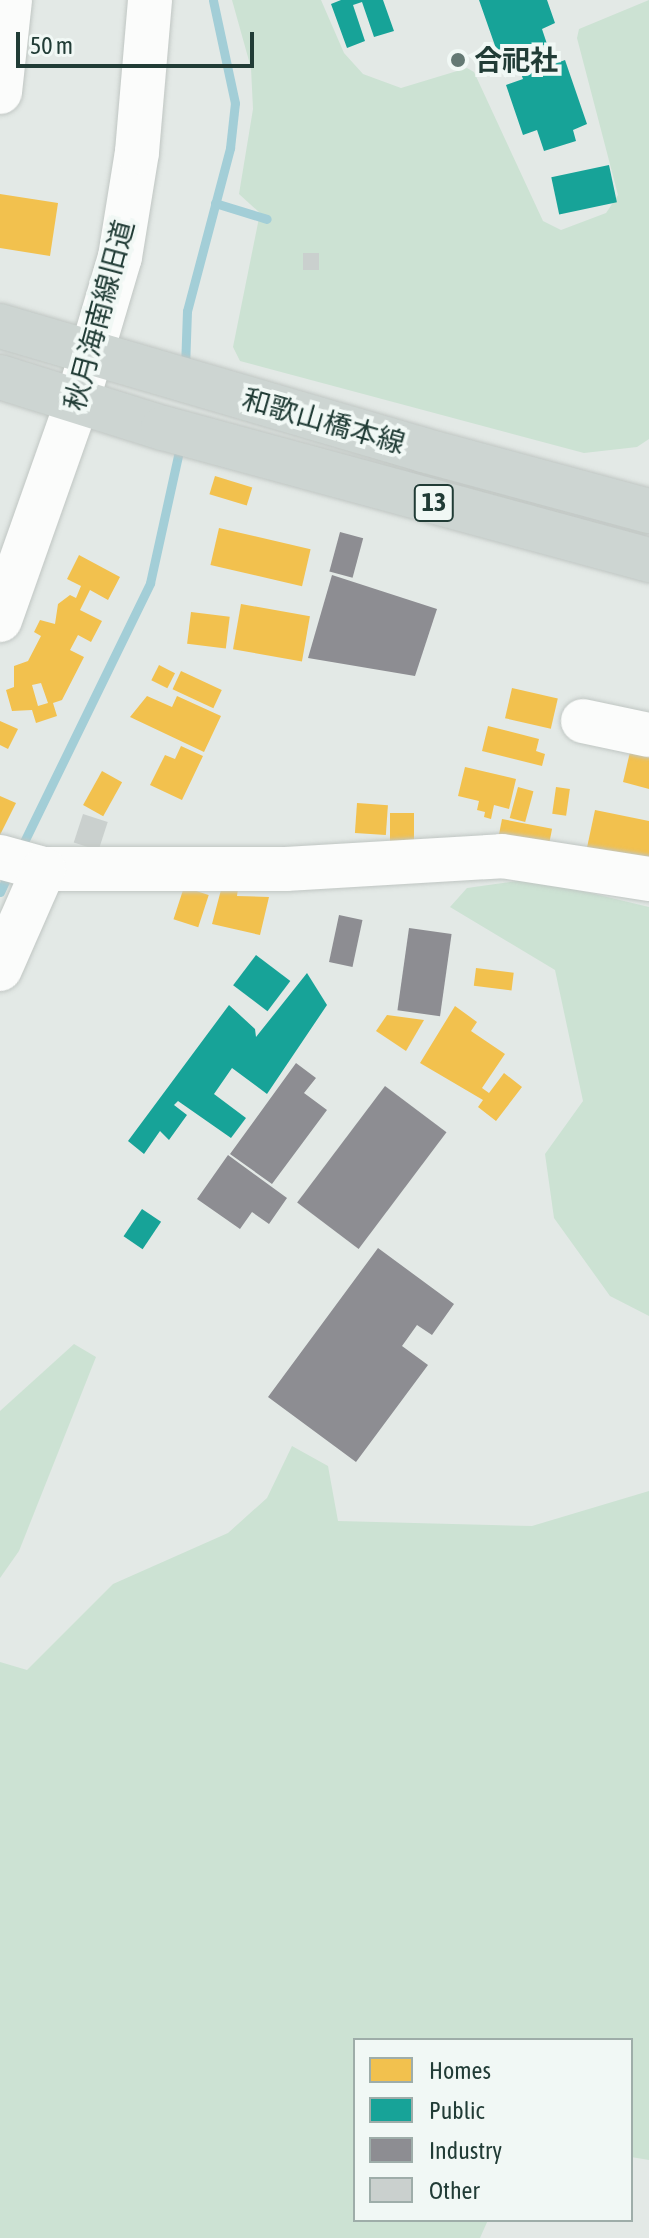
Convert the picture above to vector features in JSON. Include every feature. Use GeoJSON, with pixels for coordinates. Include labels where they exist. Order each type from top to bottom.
{"type":"FeatureCollection","features":[{"type":"Feature","properties":{"kind":"main road","name":"和歌山橋本線"},"geometry":{"type":"LineString","coordinates":[[0,326],[649,511]]}},
{"type":"Feature","properties":{"kind":"main road","name":"和歌山橋本線"},"geometry":{"type":"LineString","coordinates":[[0,377],[163,428],[649,560]]}},
{"type":"Feature","properties":{"kind":"street"},"geometry":{"type":"LineString","coordinates":[[0,92],[10,0]]}},
{"type":"Feature","properties":{"kind":"street","name":"秋月海南線旧道"},"geometry":{"type":"LineString","coordinates":[[0,620],[77,402],[122,242],[137,152],[150,0]]}},
{"type":"Feature","properties":{"kind":"street"},"geometry":{"type":"LineString","coordinates":[[583,721],[649,735]]}},
{"type":"Feature","properties":{"kind":"street"},"geometry":{"type":"LineString","coordinates":[[0,969],[25,864],[286,869],[502,856],[649,879]]}},
{"type":"Feature","properties":{"kind":"green space"},"geometry":{"type":"Polygon","coordinates":[[[232,0],[321,0],[344,53],[363,74],[401,88],[467,68],[474,72],[543,221],[561,230],[606,213],[618,195],[577,38],[579,29],[649,0],[649,439],[637,447],[584,453],[240,361],[233,347],[260,213],[239,194],[253,109],[251,68],[232,0]]]}},
{"type":"Feature","properties":{"kind":"green space"},"geometry":{"type":"Polygon","coordinates":[[[532,879],[649,907],[649,1316],[610,1296],[554,1218],[545,1154],[583,1101],[555,970],[450,907],[467,888],[532,879]]]}},
{"type":"Feature","properties":{"kind":"green space"},"geometry":{"type":"Polygon","coordinates":[[[74,1344],[96,1357],[19,1551],[0,1578],[0,1411],[74,1344]]]}},
{"type":"Feature","properties":{"kind":"green space"},"geometry":{"type":"Polygon","coordinates":[[[292,1446],[328,1466],[338,1521],[532,1526],[649,1491],[649,2160],[633,2157],[633,2038],[353,2038],[353,2222],[487,2222],[480,2238],[0,2238],[0,1662],[27,1670],[113,1584],[228,1533],[267,1498],[292,1446]]]}},
{"type":"Feature","properties":{"kind":"building: Homes"},"geometry":{"type":"Polygon","coordinates":[[[0,194],[58,203],[50,256],[0,248],[0,194]]]}},
{"type":"Feature","properties":{"kind":"building: Homes"},"geometry":{"type":"Polygon","coordinates":[[[215,476],[252,487],[247,506],[209,494],[215,476]]]}},
{"type":"Feature","properties":{"kind":"building: Homes"},"geometry":{"type":"Polygon","coordinates":[[[219,528],[311,549],[302,586],[210,565],[219,528]]]}},
{"type":"Feature","properties":{"kind":"building: Homes"},"geometry":{"type":"Polygon","coordinates":[[[79,555],[120,577],[108,600],[90,590],[80,610],[102,621],[91,642],[78,635],[70,650],[84,657],[62,700],[53,703],[57,716],[36,723],[32,710],[12,711],[6,690],[14,687],[14,666],[28,661],[41,636],[34,632],[40,620],[55,624],[58,604],[70,595],[76,598],[81,586],[67,579],[79,555]],[[41,683],[32,685],[38,706],[48,703],[41,683]]]}},
{"type":"Feature","properties":{"kind":"building: Homes"},"geometry":{"type":"Polygon","coordinates":[[[241,604],[310,616],[302,661],[233,649],[241,604]]]}},
{"type":"Feature","properties":{"kind":"building: Homes"},"geometry":{"type":"Polygon","coordinates":[[[191,612],[230,617],[226,649],[187,644],[191,612]]]}},
{"type":"Feature","properties":{"kind":"building: Homes"},"geometry":{"type":"Polygon","coordinates":[[[159,665],[175,673],[167,688],[151,680],[159,665]]]}},
{"type":"Feature","properties":{"kind":"building: Homes"},"geometry":{"type":"Polygon","coordinates":[[[181,671],[222,690],[213,708],[173,689],[181,671]]]}},
{"type":"Feature","properties":{"kind":"building: Homes"},"geometry":{"type":"Polygon","coordinates":[[[512,688],[558,699],[551,729],[505,718],[512,688]]]}},
{"type":"Feature","properties":{"kind":"building: Homes"},"geometry":{"type":"Polygon","coordinates":[[[147,696],[172,707],[177,696],[221,716],[204,752],[130,717],[147,696]]]}},
{"type":"Feature","properties":{"kind":"building: Homes"},"geometry":{"type":"Polygon","coordinates":[[[0,721],[18,729],[8,749],[0,745],[0,721]]]}},
{"type":"Feature","properties":{"kind":"building: Homes"},"geometry":{"type":"Polygon","coordinates":[[[488,726],[539,739],[536,751],[545,754],[542,766],[482,751],[488,726]]]}},
{"type":"Feature","properties":{"kind":"building: Homes"},"geometry":{"type":"Polygon","coordinates":[[[181,746],[203,756],[182,800],[150,785],[165,755],[175,759],[181,746]]]}},
{"type":"Feature","properties":{"kind":"building: Homes"},"geometry":{"type":"Polygon","coordinates":[[[630,752],[649,757],[649,789],[623,782],[630,752]]]}},
{"type":"Feature","properties":{"kind":"building: Homes"},"geometry":{"type":"Polygon","coordinates":[[[465,767],[516,779],[509,809],[494,805],[491,819],[484,817],[485,812],[477,810],[479,801],[458,796],[465,767]]]}},
{"type":"Feature","properties":{"kind":"building: Homes"},"geometry":{"type":"Polygon","coordinates":[[[102,771],[122,782],[103,816],[83,805],[102,771]]]}},
{"type":"Feature","properties":{"kind":"building: Homes"},"geometry":{"type":"Polygon","coordinates":[[[518,787],[533,791],[525,822],[510,818],[518,787]]]}},
{"type":"Feature","properties":{"kind":"building: Homes"},"geometry":{"type":"Polygon","coordinates":[[[556,787],[570,789],[566,816],[552,814],[556,787]]]}},
{"type":"Feature","properties":{"kind":"building: Homes"},"geometry":{"type":"Polygon","coordinates":[[[0,796],[16,803],[0,835],[0,796]]]}},
{"type":"Feature","properties":{"kind":"building: Homes"},"geometry":{"type":"Polygon","coordinates":[[[357,803],[388,805],[386,835],[355,833],[357,803]]]}},
{"type":"Feature","properties":{"kind":"building: Homes"},"geometry":{"type":"Polygon","coordinates":[[[595,810],[649,821],[649,860],[585,857],[595,810]]]}},
{"type":"Feature","properties":{"kind":"building: Homes"},"geometry":{"type":"Polygon","coordinates":[[[390,813],[414,813],[414,850],[390,850],[390,813]]]}},
{"type":"Feature","properties":{"kind":"building: Homes"},"geometry":{"type":"Polygon","coordinates":[[[502,819],[552,829],[547,857],[496,847],[502,819]]]}},
{"type":"Feature","properties":{"kind":"building: Homes"},"geometry":{"type":"Polygon","coordinates":[[[222,886],[238,889],[237,896],[269,897],[260,935],[212,924],[222,886]]]}},
{"type":"Feature","properties":{"kind":"building: Homes"},"geometry":{"type":"Polygon","coordinates":[[[184,887],[209,895],[198,927],[173,919],[184,887]]]}},
{"type":"Feature","properties":{"kind":"building: Homes"},"geometry":{"type":"Polygon","coordinates":[[[476,968],[514,973],[512,990],[474,986],[476,968]]]}},
{"type":"Feature","properties":{"kind":"building: Homes"},"geometry":{"type":"Polygon","coordinates":[[[455,1006],[477,1022],[471,1031],[505,1054],[482,1088],[489,1093],[504,1073],[522,1087],[496,1121],[478,1107],[483,1100],[420,1063],[455,1006]]]}},
{"type":"Feature","properties":{"kind":"building: Homes"},"geometry":{"type":"Polygon","coordinates":[[[387,1015],[424,1020],[406,1051],[376,1031],[387,1015]]]}},
{"type":"Feature","properties":{"kind":"building: Public"},"geometry":{"type":"Polygon","coordinates":[[[341,0],[383,0],[394,31],[374,37],[362,2],[353,5],[365,41],[347,48],[331,4],[341,0]]]}},
{"type":"Feature","properties":{"kind":"building: Public"},"geometry":{"type":"Polygon","coordinates":[[[479,0],[547,0],[555,23],[542,29],[547,44],[500,60],[479,0]]]}},
{"type":"Feature","properties":{"kind":"building: Public"},"geometry":{"type":"Polygon","coordinates":[[[543,49],[549,66],[565,60],[587,124],[573,130],[576,141],[544,151],[537,130],[523,135],[506,85],[523,79],[515,58],[543,49]]]}},
{"type":"Feature","properties":{"kind":"building: Public"},"geometry":{"type":"Polygon","coordinates":[[[609,165],[617,202],[559,214],[551,177],[609,165]]]}},
{"type":"Feature","properties":{"kind":"building: Public"},"geometry":{"type":"Polygon","coordinates":[[[256,955],[290,981],[267,1011],[233,985],[256,955]]]}},
{"type":"Feature","properties":{"kind":"building: Public"},"geometry":{"type":"Polygon","coordinates":[[[307,973],[327,1005],[267,1094],[232,1068],[214,1094],[246,1118],[231,1138],[178,1101],[174,1105],[187,1115],[169,1140],[160,1131],[144,1154],[128,1141],[229,1005],[255,1029],[256,1037],[307,973]]]}},
{"type":"Feature","properties":{"kind":"building: Public"},"geometry":{"type":"Polygon","coordinates":[[[142,1209],[161,1222],[143,1249],[124,1236],[142,1209]]]}},
{"type":"Feature","properties":{"kind":"building: Industry"},"geometry":{"type":"Polygon","coordinates":[[[340,532],[363,538],[353,578],[329,572],[340,532]]]}},
{"type":"Feature","properties":{"kind":"building: Industry"},"geometry":{"type":"Polygon","coordinates":[[[332,575],[437,609],[415,676],[308,658],[332,575]]]}},
{"type":"Feature","properties":{"kind":"building: Industry"},"geometry":{"type":"Polygon","coordinates":[[[339,915],[362,920],[352,967],[329,962],[339,915]]]}},
{"type":"Feature","properties":{"kind":"building: Industry"},"geometry":{"type":"Polygon","coordinates":[[[409,928],[452,934],[440,1016],[397,1010],[409,928]]]}},
{"type":"Feature","properties":{"kind":"building: Industry"},"geometry":{"type":"Polygon","coordinates":[[[296,1063],[316,1078],[304,1093],[327,1110],[272,1184],[230,1154],[296,1063]]]}},
{"type":"Feature","properties":{"kind":"building: Industry"},"geometry":{"type":"Polygon","coordinates":[[[385,1086],[446,1132],[359,1249],[297,1203],[385,1086]]]}},
{"type":"Feature","properties":{"kind":"building: Industry"},"geometry":{"type":"Polygon","coordinates":[[[228,1155],[287,1198],[269,1224],[252,1212],[240,1229],[197,1199],[228,1155]]]}},
{"type":"Feature","properties":{"kind":"building: Industry"},"geometry":{"type":"Polygon","coordinates":[[[378,1248],[454,1304],[432,1335],[417,1325],[402,1346],[428,1365],[356,1462],[268,1397],[378,1248]]]}},
{"type":"Feature","properties":{"kind":"building: Other"},"geometry":{"type":"Polygon","coordinates":[[[303,253],[319,253],[319,270],[303,270],[303,253]]]}},
{"type":"Feature","properties":{"kind":"building: Other"},"geometry":{"type":"Polygon","coordinates":[[[83,814],[108,822],[98,851],[74,843],[83,814]]]}},
{"type":"Feature","properties":{"kind":"waterway"},"geometry":{"type":"LineString","coordinates":[[185,368],[187,311],[230,148],[235,103],[213,0]]}},
{"type":"Feature","properties":{"kind":"waterway"},"geometry":{"type":"LineString","coordinates":[[215,203],[267,219]]}},
{"type":"Feature","properties":{"kind":"waterway"},"geometry":{"type":"LineString","coordinates":[[20,850],[150,583],[180,447]]}},
{"type":"Feature","properties":{"kind":"waterway"},"geometry":{"type":"LineString","coordinates":[[0,892],[10,871]]}},
{"type":"Feature","properties":{"kind":"place","name":"合祀社"},"geometry":{"type":"Point","coordinates":[458,60]}}]}
